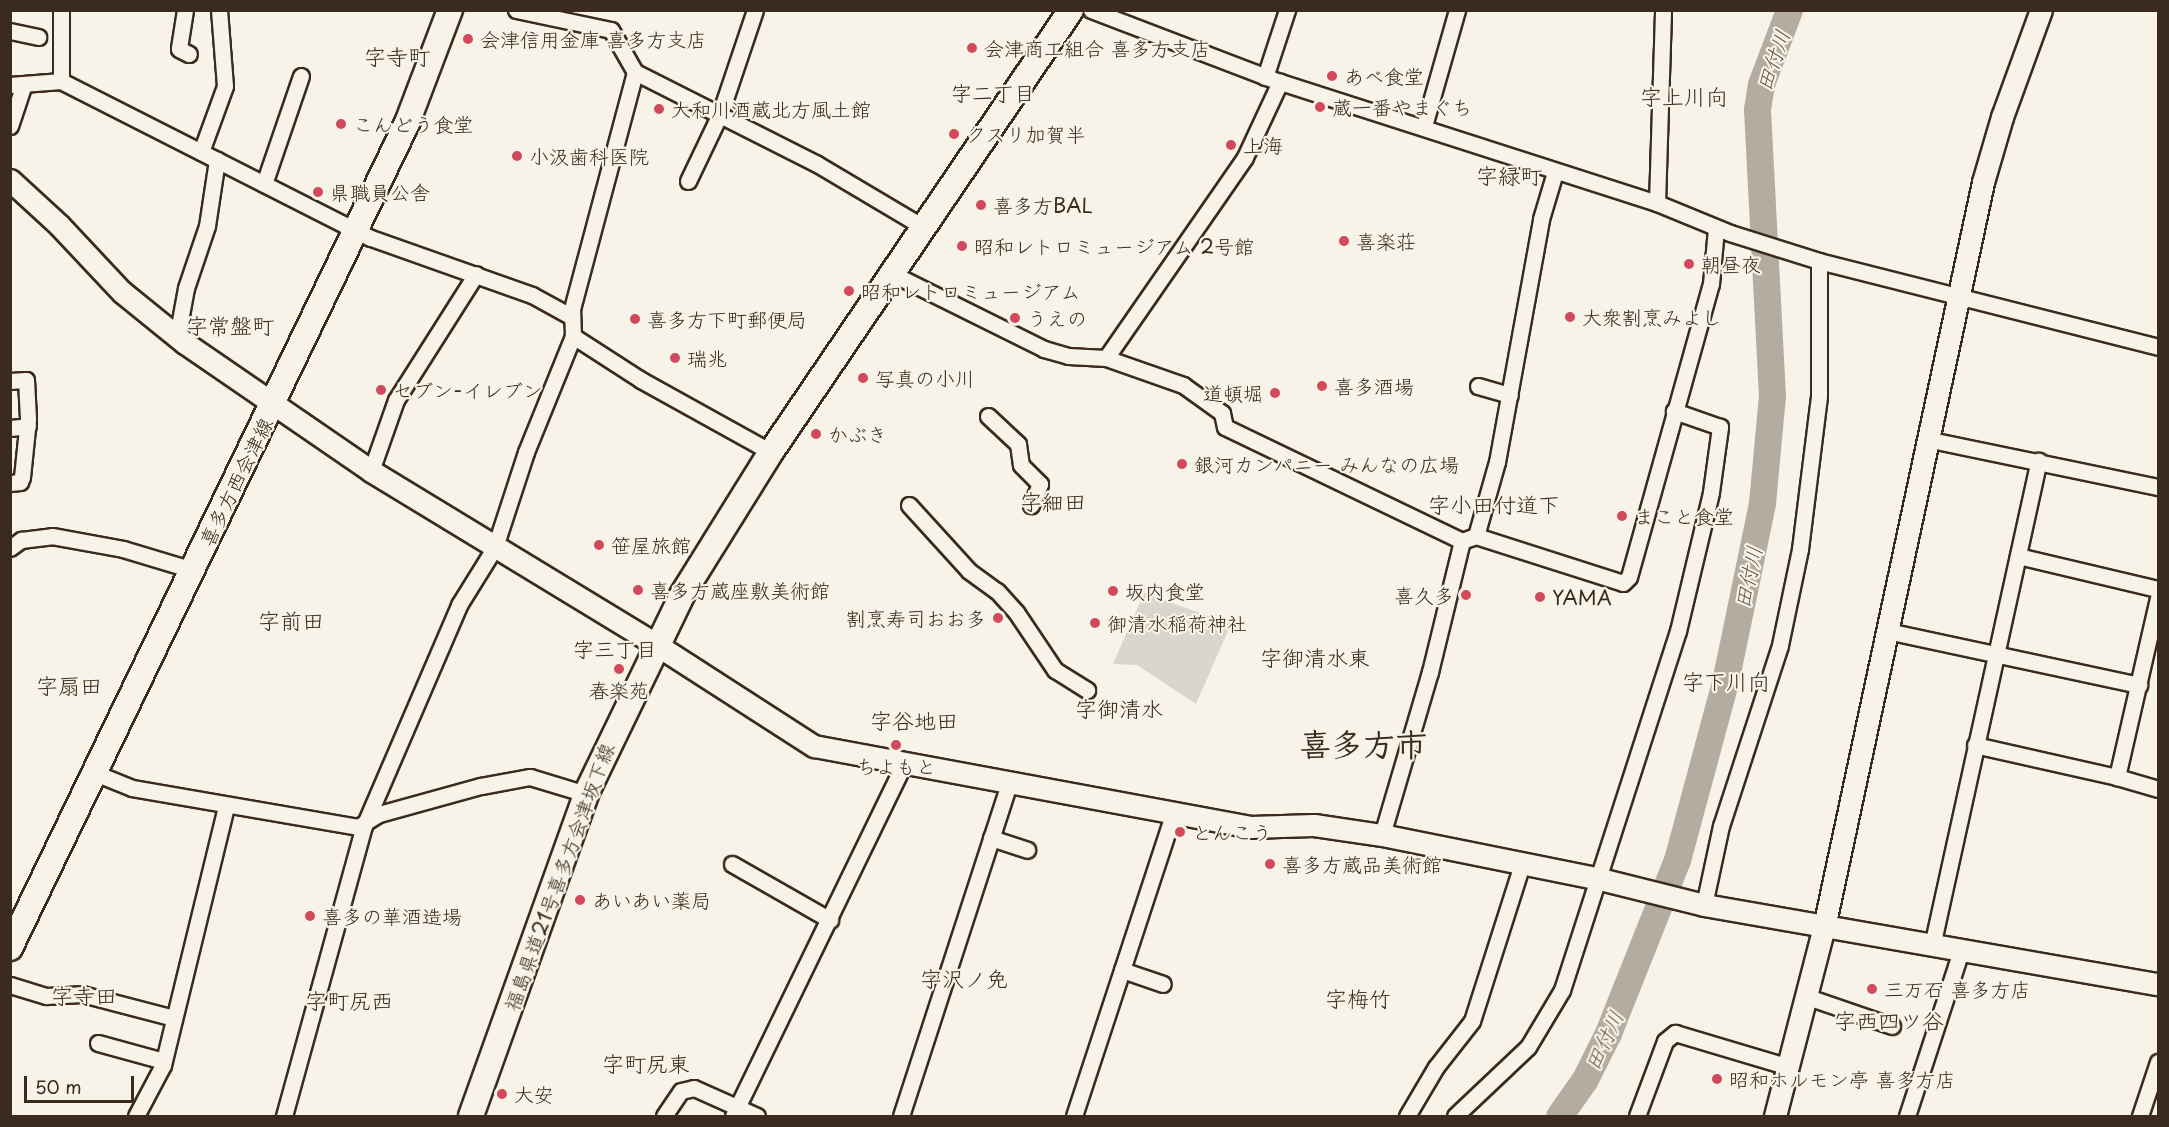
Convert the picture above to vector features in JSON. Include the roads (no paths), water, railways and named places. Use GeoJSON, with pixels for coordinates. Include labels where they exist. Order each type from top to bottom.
{"type":"FeatureCollection","features":[{"type":"Feature","properties":{"kind":"main road","name":"喜多方西会津線"},"geometry":{"type":"LineString","coordinates":[[10,948],[274,404],[407,123],[450,10]]}},
{"type":"Feature","properties":{"kind":"main road","name":"福島県道21号喜多方会津坂下線"},"geometry":{"type":"LineString","coordinates":[[471,1116],[586,794],[682,595],[771,452],[1071,10]]}},
{"type":"Feature","properties":{"kind":"street"},"geometry":{"type":"LineString","coordinates":[[61,10],[61,81]]}},
{"type":"Feature","properties":{"kind":"street"},"geometry":{"type":"LineString","coordinates":[[185,10],[179,49],[189,54]]}},
{"type":"Feature","properties":{"kind":"street"},"geometry":{"type":"LineString","coordinates":[[201,152],[225,86],[219,10]]}},
{"type":"Feature","properties":{"kind":"street"},"geometry":{"type":"LineString","coordinates":[[516,10],[612,30],[635,72],[818,164],[925,228]]}},
{"type":"Feature","properties":{"kind":"street"},"geometry":{"type":"LineString","coordinates":[[688,181],[720,114],[755,10]]}},
{"type":"Feature","properties":{"kind":"street"},"geometry":{"type":"LineString","coordinates":[[1091,10],[1280,82],[1424,126],[1555,172],[1657,203],[1723,231],[1819,261],[2158,347]]}},
{"type":"Feature","properties":{"kind":"street"},"geometry":{"type":"LineString","coordinates":[[1265,76],[1287,10]]}},
{"type":"Feature","properties":{"kind":"street"},"geometry":{"type":"LineString","coordinates":[[1424,126],[1457,10]]}},
{"type":"Feature","properties":{"kind":"street"},"geometry":{"type":"LineString","coordinates":[[1657,203],[1663,10]]}},
{"type":"Feature","properties":{"kind":"street"},"geometry":{"type":"LineString","coordinates":[[1775,1116],[1824,927],[1887,631],[1931,440],[1989,161],[2041,10]]}},
{"type":"Feature","properties":{"kind":"street"},"geometry":{"type":"LineString","coordinates":[[10,31],[38,37]]}},
{"type":"Feature","properties":{"kind":"street"},"geometry":{"type":"LineString","coordinates":[[284,1116],[364,826],[459,605],[495,547],[526,452],[573,336],[572,313],[635,72]]}},
{"type":"Feature","properties":{"kind":"street"},"geometry":{"type":"LineString","coordinates":[[264,184],[301,76]]}},
{"type":"Feature","properties":{"kind":"street"},"geometry":{"type":"LineString","coordinates":[[10,126],[17,85],[61,81],[357,229],[531,295],[572,313]]}},
{"type":"Feature","properties":{"kind":"street"},"geometry":{"type":"LineString","coordinates":[[1106,358],[1245,157],[1280,82]]}},
{"type":"Feature","properties":{"kind":"street"},"geometry":{"type":"LineString","coordinates":[[177,337],[186,288],[207,226],[217,160]]}},
{"type":"Feature","properties":{"kind":"street"},"geometry":{"type":"LineString","coordinates":[[1382,836],[1469,539],[1497,462],[1541,219],[1555,172]]}},
{"type":"Feature","properties":{"kind":"street"},"geometry":{"type":"LineString","coordinates":[[10,180],[59,225],[122,292],[177,337],[371,471],[657,645],[814,746],[1010,784],[1250,826],[1314,825],[1382,836],[1600,879],[1696,903],[2158,984]]}},
{"type":"Feature","properties":{"kind":"street"},"geometry":{"type":"LineString","coordinates":[[893,274],[1044,349],[1068,356],[1106,358],[1183,385],[1222,413],[1225,427],[1469,539],[1623,583],[1629,577],[1711,284],[1723,231]]}},
{"type":"Feature","properties":{"kind":"street"},"geometry":{"type":"LineString","coordinates":[[1696,903],[1780,645],[1800,549],[1818,396],[1819,261]]}},
{"type":"Feature","properties":{"kind":"street"},"geometry":{"type":"LineString","coordinates":[[371,471],[396,400],[476,274]]}},
{"type":"Feature","properties":{"kind":"street"},"geometry":{"type":"LineString","coordinates":[[573,336],[641,380],[771,452]]}},
{"type":"Feature","properties":{"kind":"street"},"geometry":{"type":"LineString","coordinates":[[10,381],[26,380],[28,426],[22,477],[20,482],[10,483]]}},
{"type":"Feature","properties":{"kind":"street"},"geometry":{"type":"LineString","coordinates":[[1478,386],[1510,395]]}},
{"type":"Feature","properties":{"kind":"street"},"geometry":{"type":"LineString","coordinates":[[1455,1116],[1528,1047],[1546,1021],[1562,990],[1600,879],[1608,844],[1678,631],[1712,492],[1720,427],[1674,411]]}},
{"type":"Feature","properties":{"kind":"street"},"geometry":{"type":"LineString","coordinates":[[988,417],[1018,444],[1021,465],[1041,484],[1031,505]]}},
{"type":"Feature","properties":{"kind":"street"},"geometry":{"type":"LineString","coordinates":[[10,428],[28,426]]}},
{"type":"Feature","properties":{"kind":"street"},"geometry":{"type":"LineString","coordinates":[[1931,440],[2039,460],[2158,487]]}},
{"type":"Feature","properties":{"kind":"street"},"geometry":{"type":"LineString","coordinates":[[1932,946],[2039,460]]}},
{"type":"Feature","properties":{"kind":"street"},"geometry":{"type":"LineString","coordinates":[[909,505],[969,571],[997,591],[1016,612],[1055,670],[1087,690]]}},
{"type":"Feature","properties":{"kind":"street"},"geometry":{"type":"LineString","coordinates":[[10,548],[21,540],[52,536],[123,549],[193,570]]}},
{"type":"Feature","properties":{"kind":"street"},"geometry":{"type":"LineString","coordinates":[[2018,556],[2158,589]]}},
{"type":"Feature","properties":{"kind":"street"},"geometry":{"type":"LineString","coordinates":[[2117,777],[2158,598]]}},
{"type":"Feature","properties":{"kind":"street"},"geometry":{"type":"LineString","coordinates":[[1887,631],[1997,652],[2139,685]]}},
{"type":"Feature","properties":{"kind":"street"},"geometry":{"type":"LineString","coordinates":[[1975,745],[2117,777],[2158,789]]}},
{"type":"Feature","properties":{"kind":"street"},"geometry":{"type":"LineString","coordinates":[[734,1113],[904,764]]}},
{"type":"Feature","properties":{"kind":"street"},"geometry":{"type":"LineString","coordinates":[[95,773],[132,788],[226,807],[364,826],[379,814],[519,779],[537,777],[586,794]]}},
{"type":"Feature","properties":{"kind":"street"},"geometry":{"type":"LineString","coordinates":[[901,1116],[1010,784]]}},
{"type":"Feature","properties":{"kind":"street"},"geometry":{"type":"LineString","coordinates":[[136,1116],[155,1087],[164,1061],[226,807]]}},
{"type":"Feature","properties":{"kind":"street"},"geometry":{"type":"LineString","coordinates":[[1074,1116],[1173,811]]}},
{"type":"Feature","properties":{"kind":"street"},"geometry":{"type":"LineString","coordinates":[[992,838],[1027,850]]}},
{"type":"Feature","properties":{"kind":"street"},"geometry":{"type":"LineString","coordinates":[[732,864],[830,920]]}},
{"type":"Feature","properties":{"kind":"street"},"geometry":{"type":"LineString","coordinates":[[1407,1116],[1436,1067],[1472,1021],[1522,864]]}},
{"type":"Feature","properties":{"kind":"street"},"geometry":{"type":"LineString","coordinates":[[1907,1116],[1961,951]]}},
{"type":"Feature","properties":{"kind":"street"},"geometry":{"type":"LineString","coordinates":[[1122,970],[1163,984]]}},
{"type":"Feature","properties":{"kind":"street"},"geometry":{"type":"LineString","coordinates":[[10,985],[46,996],[82,994],[174,1018]]}},
{"type":"Feature","properties":{"kind":"street"},"geometry":{"type":"LineString","coordinates":[[1805,996],[1892,1026]]}},
{"type":"Feature","properties":{"kind":"street"},"geometry":{"type":"LineString","coordinates":[[1637,1116],[1665,1041],[1675,1033],[1789,1067]]}},
{"type":"Feature","properties":{"kind":"street"},"geometry":{"type":"LineString","coordinates":[[98,1043],[164,1061]]}},
{"type":"Feature","properties":{"kind":"street"},"geometry":{"type":"LineString","coordinates":[[2140,1116],[2158,1062]]}},
{"type":"Feature","properties":{"kind":"street"},"geometry":{"type":"LineString","coordinates":[[664,1116],[681,1091],[694,1088],[730,1103],[734,1113]]}},
{"type":"Feature","properties":{"kind":"street"},"geometry":{"type":"LineString","coordinates":[[734,1113],[757,1116]]}},
{"type":"Feature","properties":{"kind":"waterway","name":"田付川"},"geometry":{"type":"LineString","coordinates":[[1559,1116],[1585,1079],[1608,1033],[1677,860],[1725,682],[1762,503],[1772,396],[1757,109],[1761,84],[1789,10]]}},
{"type":"Feature","properties":{"kind":"place","name":"会津信用金庫 喜多方支店"},"geometry":{"type":"Point","coordinates":[468,39]}},
{"type":"Feature","properties":{"kind":"place","name":"会津商工組合 喜多方支店"},"geometry":{"type":"Point","coordinates":[972,48]}},
{"type":"Feature","properties":{"kind":"place","name":"あべ食堂"},"geometry":{"type":"Point","coordinates":[1332,76]}},
{"type":"Feature","properties":{"kind":"place","name":"蔵一番やまぐち"},"geometry":{"type":"Point","coordinates":[1320,107]}},
{"type":"Feature","properties":{"kind":"place","name":"大和川酒蔵北方風土館"},"geometry":{"type":"Point","coordinates":[659,109]}},
{"type":"Feature","properties":{"kind":"place","name":"こんどう食堂"},"geometry":{"type":"Point","coordinates":[341,124]}},
{"type":"Feature","properties":{"kind":"place","name":"クスリ加賀半"},"geometry":{"type":"Point","coordinates":[954,134]}},
{"type":"Feature","properties":{"kind":"place","name":"上海"},"geometry":{"type":"Point","coordinates":[1231,145]}},
{"type":"Feature","properties":{"kind":"place","name":"小汲歯科医院"},"geometry":{"type":"Point","coordinates":[517,156]}},
{"type":"Feature","properties":{"kind":"place","name":"県職員公舎"},"geometry":{"type":"Point","coordinates":[318,192]}},
{"type":"Feature","properties":{"kind":"place","name":"喜多方BAL"},"geometry":{"type":"Point","coordinates":[981,205]}},
{"type":"Feature","properties":{"kind":"place","name":"喜楽荘"},"geometry":{"type":"Point","coordinates":[1344,241]}},
{"type":"Feature","properties":{"kind":"place","name":"昭和レトロミュージアム 2号館"},"geometry":{"type":"Point","coordinates":[962,246]}},
{"type":"Feature","properties":{"kind":"place","name":"朝昼夜"},"geometry":{"type":"Point","coordinates":[1689,264]}},
{"type":"Feature","properties":{"kind":"place","name":"昭和レトロミュージアム"},"geometry":{"type":"Point","coordinates":[849,291]}},
{"type":"Feature","properties":{"kind":"place","name":"大衆割烹みよし"},"geometry":{"type":"Point","coordinates":[1570,317]}},
{"type":"Feature","properties":{"kind":"place","name":"うえの"},"geometry":{"type":"Point","coordinates":[1015,318]}},
{"type":"Feature","properties":{"kind":"place","name":"喜多方下町郵便局"},"geometry":{"type":"Point","coordinates":[635,319]}},
{"type":"Feature","properties":{"kind":"place","name":"瑞兆"},"geometry":{"type":"Point","coordinates":[675,358]}},
{"type":"Feature","properties":{"kind":"place","name":"写真の小川"},"geometry":{"type":"Point","coordinates":[863,378]}},
{"type":"Feature","properties":{"kind":"place","name":"喜多酒場"},"geometry":{"type":"Point","coordinates":[1322,386]}},
{"type":"Feature","properties":{"kind":"place","name":"セブン-イレブン"},"geometry":{"type":"Point","coordinates":[381,390]}},
{"type":"Feature","properties":{"kind":"place","name":"道頓堀"},"geometry":{"type":"Point","coordinates":[1275,393]}},
{"type":"Feature","properties":{"kind":"place","name":"かぶき"},"geometry":{"type":"Point","coordinates":[816,434]}},
{"type":"Feature","properties":{"kind":"place","name":"銀河カンパニー みんなの広場"},"geometry":{"type":"Point","coordinates":[1182,464]}},
{"type":"Feature","properties":{"kind":"place","name":"まこと食堂"},"geometry":{"type":"Point","coordinates":[1622,516]}},
{"type":"Feature","properties":{"kind":"place","name":"笹屋旅館"},"geometry":{"type":"Point","coordinates":[599,545]}},
{"type":"Feature","properties":{"kind":"place","name":"喜多方蔵座敷美術館"},"geometry":{"type":"Point","coordinates":[638,590]}},
{"type":"Feature","properties":{"kind":"place","name":"坂内食堂"},"geometry":{"type":"Point","coordinates":[1113,591]}},
{"type":"Feature","properties":{"kind":"place","name":"喜久多"},"geometry":{"type":"Point","coordinates":[1466,595]}},
{"type":"Feature","properties":{"kind":"place","name":"YAMA"},"geometry":{"type":"Point","coordinates":[1540,597]}},
{"type":"Feature","properties":{"kind":"place","name":"割烹寿司おお多"},"geometry":{"type":"Point","coordinates":[998,618]}},
{"type":"Feature","properties":{"kind":"place","name":"御清水稲荷神社"},"geometry":{"type":"Point","coordinates":[1095,623]}},
{"type":"Feature","properties":{"kind":"place","name":"春楽苑"},"geometry":{"type":"Point","coordinates":[619,669]}},
{"type":"Feature","properties":{"kind":"place","name":"ちよもと"},"geometry":{"type":"Point","coordinates":[896,745]}},
{"type":"Feature","properties":{"kind":"place","name":"とんこう"},"geometry":{"type":"Point","coordinates":[1180,832]}},
{"type":"Feature","properties":{"kind":"place","name":"喜多方蔵品美術館"},"geometry":{"type":"Point","coordinates":[1270,864]}},
{"type":"Feature","properties":{"kind":"place","name":"あいあい薬局"},"geometry":{"type":"Point","coordinates":[580,900]}},
{"type":"Feature","properties":{"kind":"place","name":"喜多の華酒造場"},"geometry":{"type":"Point","coordinates":[310,916]}},
{"type":"Feature","properties":{"kind":"place","name":"三万石 喜多方店"},"geometry":{"type":"Point","coordinates":[1872,989]}},
{"type":"Feature","properties":{"kind":"place","name":"昭和ホルモン亭 喜多方店"},"geometry":{"type":"Point","coordinates":[1717,1079]}},
{"type":"Feature","properties":{"kind":"place","name":"大安"},"geometry":{"type":"Point","coordinates":[502,1094]}},
{"type":"Feature","properties":{"kind":"district","name":"字寺町"},"geometry":{"type":"Point","coordinates":[397,56]}},
{"type":"Feature","properties":{"kind":"district","name":"字二丁目"},"geometry":{"type":"Point","coordinates":[993,92]}},
{"type":"Feature","properties":{"kind":"district","name":"字上川向"},"geometry":{"type":"Point","coordinates":[1684,96]}},
{"type":"Feature","properties":{"kind":"district","name":"字緑町"},"geometry":{"type":"Point","coordinates":[1509,175]}},
{"type":"Feature","properties":{"kind":"district","name":"字常盤町"},"geometry":{"type":"Point","coordinates":[230,325]}},
{"type":"Feature","properties":{"kind":"district","name":"字細田"},"geometry":{"type":"Point","coordinates":[1053,501]}},
{"type":"Feature","properties":{"kind":"district","name":"字小田付道下"},"geometry":{"type":"Point","coordinates":[1494,504]}},
{"type":"Feature","properties":{"kind":"district","name":"字前田"},"geometry":{"type":"Point","coordinates":[291,620]}},
{"type":"Feature","properties":{"kind":"district","name":"字三丁目"},"geometry":{"type":"Point","coordinates":[615,648]}},
{"type":"Feature","properties":{"kind":"district","name":"字御清水東"},"geometry":{"type":"Point","coordinates":[1315,657]}},
{"type":"Feature","properties":{"kind":"district","name":"字下川向"},"geometry":{"type":"Point","coordinates":[1726,681]}},
{"type":"Feature","properties":{"kind":"district","name":"字扇田"},"geometry":{"type":"Point","coordinates":[69,685]}},
{"type":"Feature","properties":{"kind":"district","name":"字御清水"},"geometry":{"type":"Point","coordinates":[1119,708]}},
{"type":"Feature","properties":{"kind":"district","name":"字谷地田"},"geometry":{"type":"Point","coordinates":[914,720]}},
{"type":"Feature","properties":{"kind":"district","name":"喜多方市"},"geometry":{"type":"Point","coordinates":[1363,743]}},
{"type":"Feature","properties":{"kind":"district","name":"字沢ノ免"},"geometry":{"type":"Point","coordinates":[964,978]}},
{"type":"Feature","properties":{"kind":"district","name":"字寺田"},"geometry":{"type":"Point","coordinates":[84,995]}},
{"type":"Feature","properties":{"kind":"district","name":"字梅竹"},"geometry":{"type":"Point","coordinates":[1358,998]}},
{"type":"Feature","properties":{"kind":"district","name":"字町尻西"},"geometry":{"type":"Point","coordinates":[349,1000]}},
{"type":"Feature","properties":{"kind":"district","name":"字西四ツ谷"},"geometry":{"type":"Point","coordinates":[1889,1020]}},
{"type":"Feature","properties":{"kind":"district","name":"字町尻東"},"geometry":{"type":"Point","coordinates":[646,1063]}}]}
